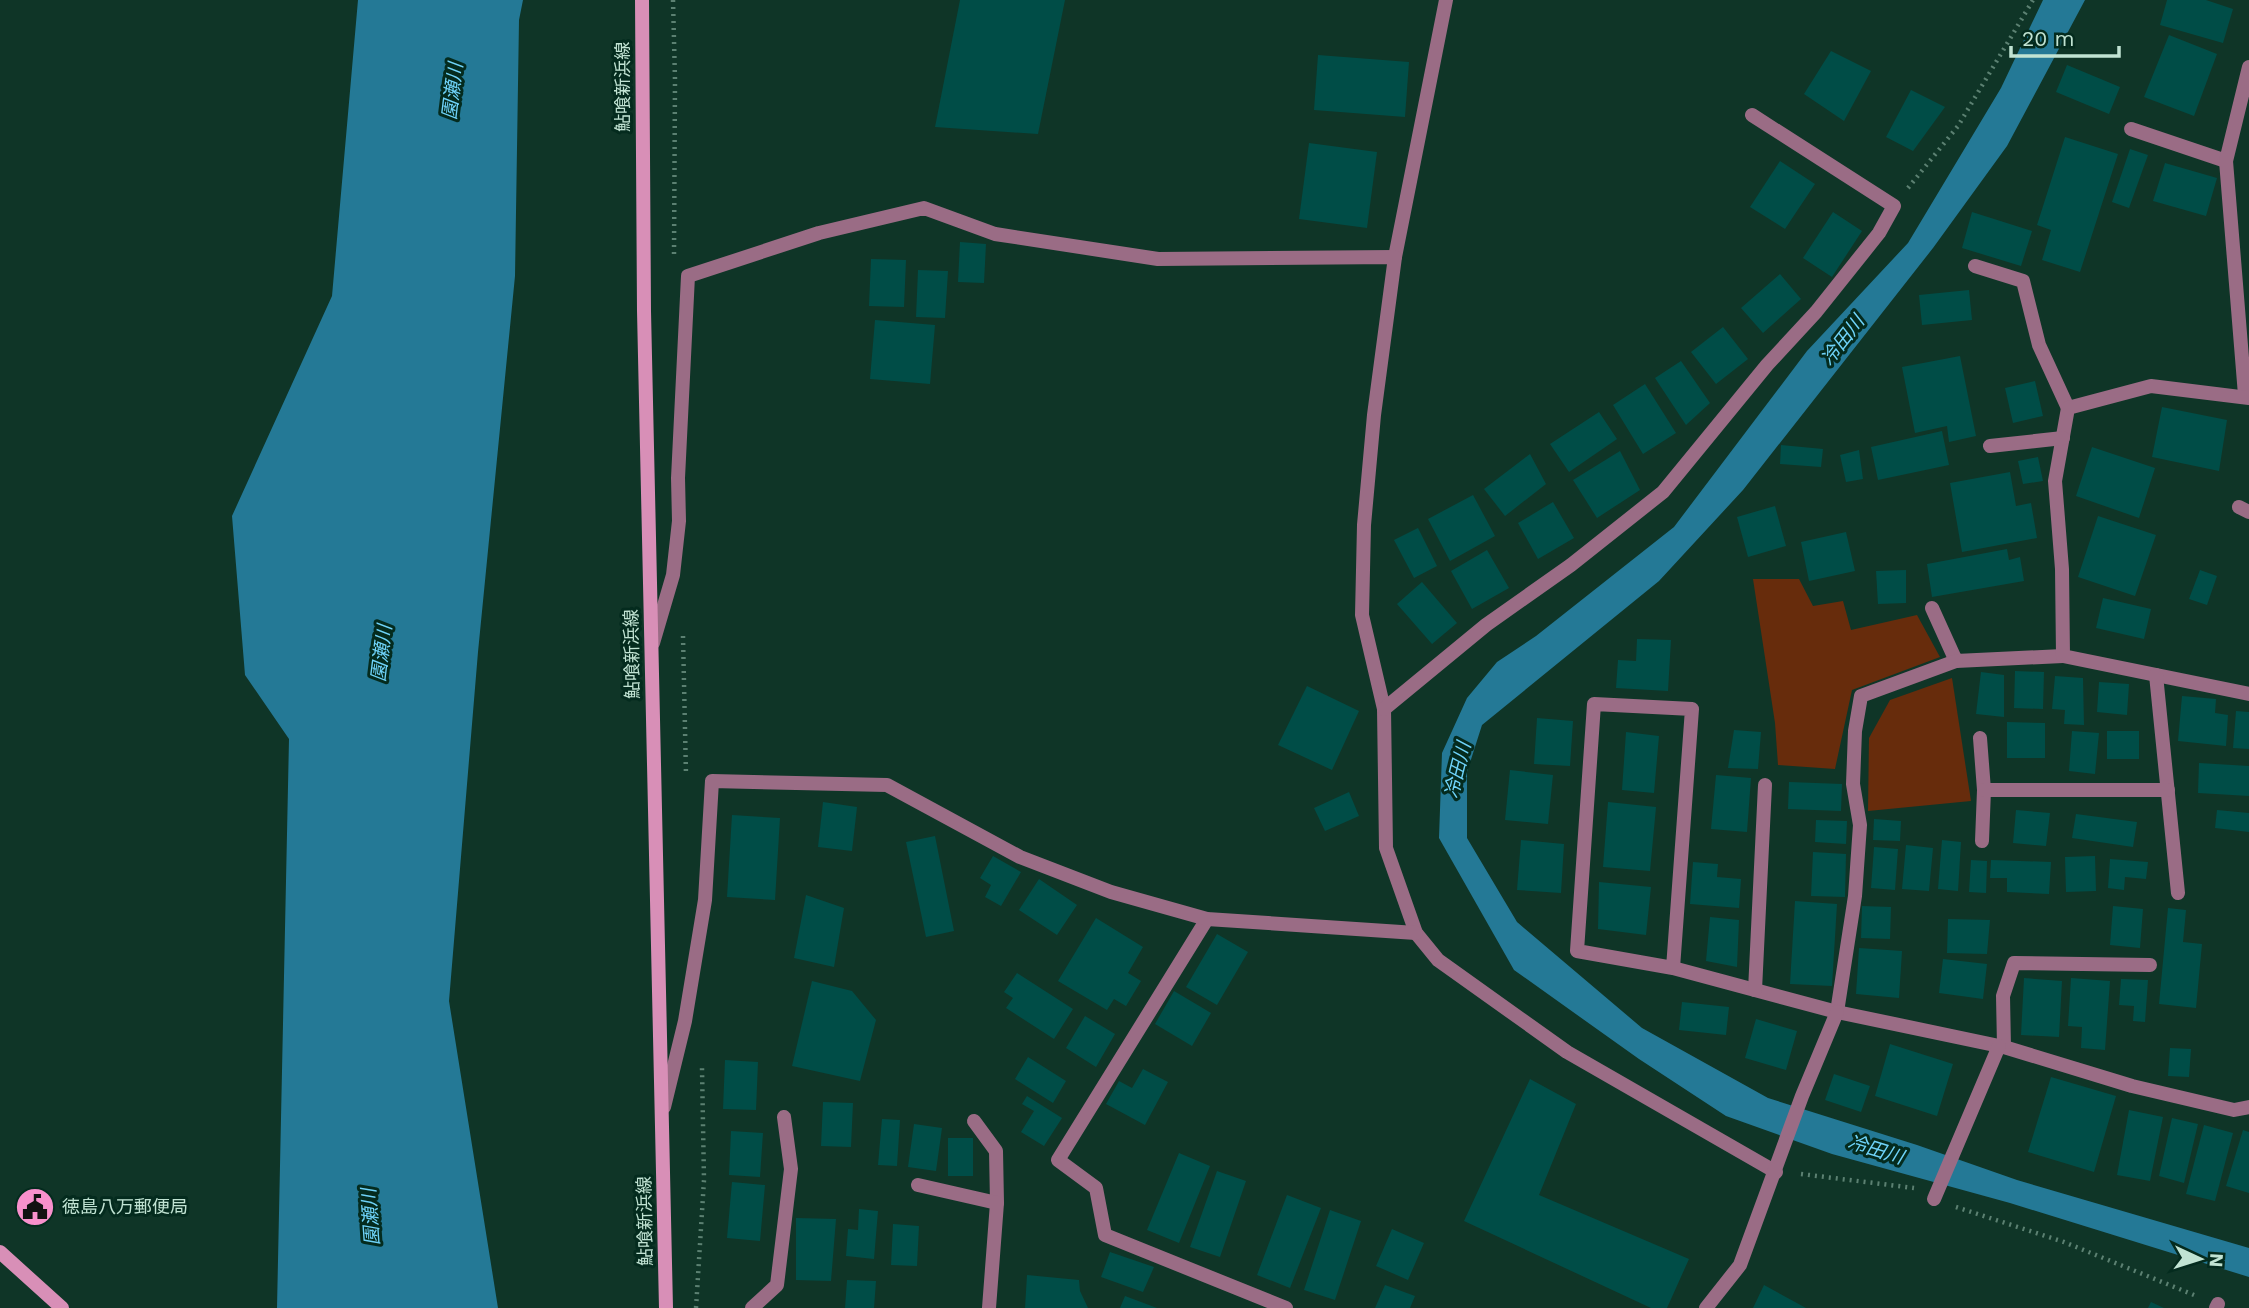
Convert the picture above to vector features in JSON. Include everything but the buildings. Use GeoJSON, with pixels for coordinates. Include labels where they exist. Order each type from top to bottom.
{"type":"FeatureCollection","features":[{"type":"Feature","properties":{"kind":"main road","name":"鮎喰新浜線"},"geometry":{"type":"LineString","coordinates":[[642,0],[644,324],[666,1308]]}},
{"type":"Feature","properties":{"kind":"main road"},"geometry":{"type":"LineString","coordinates":[[0,1252],[62,1308]]}},
{"type":"Feature","properties":{"kind":"street"},"geometry":{"type":"LineString","coordinates":[[1446,0],[1395,257],[1374,415],[1364,526],[1362,615],[1384,709],[1386,848],[1416,933],[1438,960],[1567,1052],[1778,1166]]}},
{"type":"Feature","properties":{"kind":"street"},"geometry":{"type":"LineString","coordinates":[[2068,408],[2151,386],[2247,397],[2226,162],[2249,67]]}},
{"type":"Feature","properties":{"kind":"street"},"geometry":{"type":"LineString","coordinates":[[1384,709],[1486,625],[1571,565],[1663,492],[1880,233],[1894,206],[1752,115]]}},
{"type":"Feature","properties":{"kind":"street"},"geometry":{"type":"LineString","coordinates":[[2131,129],[2226,162]]}},
{"type":"Feature","properties":{"kind":"street"},"geometry":{"type":"LineString","coordinates":[[651,648],[673,575],[679,521],[678,478],[688,276],[819,233],[924,208],[995,234],[1158,259],[1395,257]]}},
{"type":"Feature","properties":{"kind":"street"},"geometry":{"type":"LineString","coordinates":[[1975,266],[2023,281],[2039,345],[2068,408],[2056,481],[2062,569],[2063,656]]}},
{"type":"Feature","properties":{"kind":"street"},"geometry":{"type":"LineString","coordinates":[[1990,446],[2063,438]]}},
{"type":"Feature","properties":{"kind":"street"},"geometry":{"type":"LineString","coordinates":[[1932,608],[1956,661]]}},
{"type":"Feature","properties":{"kind":"street"},"geometry":{"type":"LineString","coordinates":[[1706,1308],[1740,1265],[1802,1096],[1837,1012],[1855,896],[1860,825],[1853,784],[1855,731],[1861,696],[1956,661],[2063,656],[2249,694]]}},
{"type":"Feature","properties":{"kind":"street"},"geometry":{"type":"LineString","coordinates":[[2156,675],[2179,893]]}},
{"type":"Feature","properties":{"kind":"street"},"geometry":{"type":"LineString","coordinates":[[1672,968],[1692,709],[1594,704],[1577,951],[1672,968],[1837,1012],[2001,1046],[2132,1086],[2234,1110],[2249,1107]]}},
{"type":"Feature","properties":{"kind":"street"},"geometry":{"type":"LineString","coordinates":[[1980,738],[1984,790],[1982,841]]}},
{"type":"Feature","properties":{"kind":"street"},"geometry":{"type":"LineString","coordinates":[[662,1117],[685,1021],[705,900],[712,781],[887,785],[1020,857],[1111,891],[1207,919],[1416,933]]}},
{"type":"Feature","properties":{"kind":"street"},"geometry":{"type":"LineString","coordinates":[[1755,990],[1765,785]]}},
{"type":"Feature","properties":{"kind":"street"},"geometry":{"type":"LineString","coordinates":[[1984,790],[2168,790]]}},
{"type":"Feature","properties":{"kind":"street"},"geometry":{"type":"LineString","coordinates":[[1207,919],[1058,1160],[1096,1188],[1105,1235],[1286,1308]]}},
{"type":"Feature","properties":{"kind":"street"},"geometry":{"type":"LineString","coordinates":[[1934,1199],[2001,1046],[2003,996],[2014,963],[2150,965]]}},
{"type":"Feature","properties":{"kind":"street"},"geometry":{"type":"LineString","coordinates":[[752,1308],[777,1286],[791,1169],[784,1117]]}},
{"type":"Feature","properties":{"kind":"street"},"geometry":{"type":"LineString","coordinates":[[974,1121],[996,1151],[997,1203],[989,1308]]}},
{"type":"Feature","properties":{"kind":"street"},"geometry":{"type":"LineString","coordinates":[[918,1185],[997,1203]]}},
{"type":"Feature","properties":{"kind":"path"},"geometry":{"type":"LineString","coordinates":[[673,0],[674,262]]}},
{"type":"Feature","properties":{"kind":"path"},"geometry":{"type":"LineString","coordinates":[[1894,206],[1958,126],[2033,0]]}},
{"type":"Feature","properties":{"kind":"path"},"geometry":{"type":"LineString","coordinates":[[683,635],[687,783]]}},
{"type":"Feature","properties":{"kind":"path"},"geometry":{"type":"LineString","coordinates":[[696,1308],[705,1180],[702,1063]]}},
{"type":"Feature","properties":{"kind":"path"},"geometry":{"type":"LineString","coordinates":[[1778,1166],[1817,1175],[1921,1189],[1934,1199],[2064,1242],[2217,1306]]}},
{"type":"Feature","properties":{"kind":"shaded area"},"geometry":{"type":"Polygon","coordinates":[[[1753,579],[1799,579],[1813,606],[1843,601],[1851,630],[1917,615],[1940,657],[1852,690],[1835,769],[1778,765],[1775,723],[1753,579]]]}},
{"type":"Feature","properties":{"kind":"shaded area"},"geometry":{"type":"Polygon","coordinates":[[[1952,678],[1971,801],[1868,811],[1869,738],[1890,700],[1952,678]]]}},
{"type":"Feature","properties":{"kind":"water","name":"園瀬川"},"geometry":{"type":"Polygon","coordinates":[[[358,0],[523,0],[519,20],[515,276],[478,652],[449,1001],[498,1308],[277,1308],[289,739],[245,675],[232,516],[332,296],[358,0]]]}},
{"type":"Feature","properties":{"kind":"water","name":"冷田川"},"geometry":{"type":"Polygon","coordinates":[[[2043,0],[2085,0],[2007,146],[1933,248],[1743,490],[1659,581],[1482,725],[1467,772],[1467,838],[1517,922],[1642,1028],[1768,1098],[2017,1180],[2249,1248],[2249,1277],[2010,1203],[1832,1154],[1726,1116],[1639,1059],[1514,970],[1439,838],[1442,753],[1467,698],[1497,662],[1536,636],[1674,527],[1807,351],[1908,243],[2001,88],[2043,0]]]}},
{"type":"Feature","properties":{"kind":"place","name":"徳島八万郵便局"},"geometry":{"type":"Point","coordinates":[35,1207]}}]}
